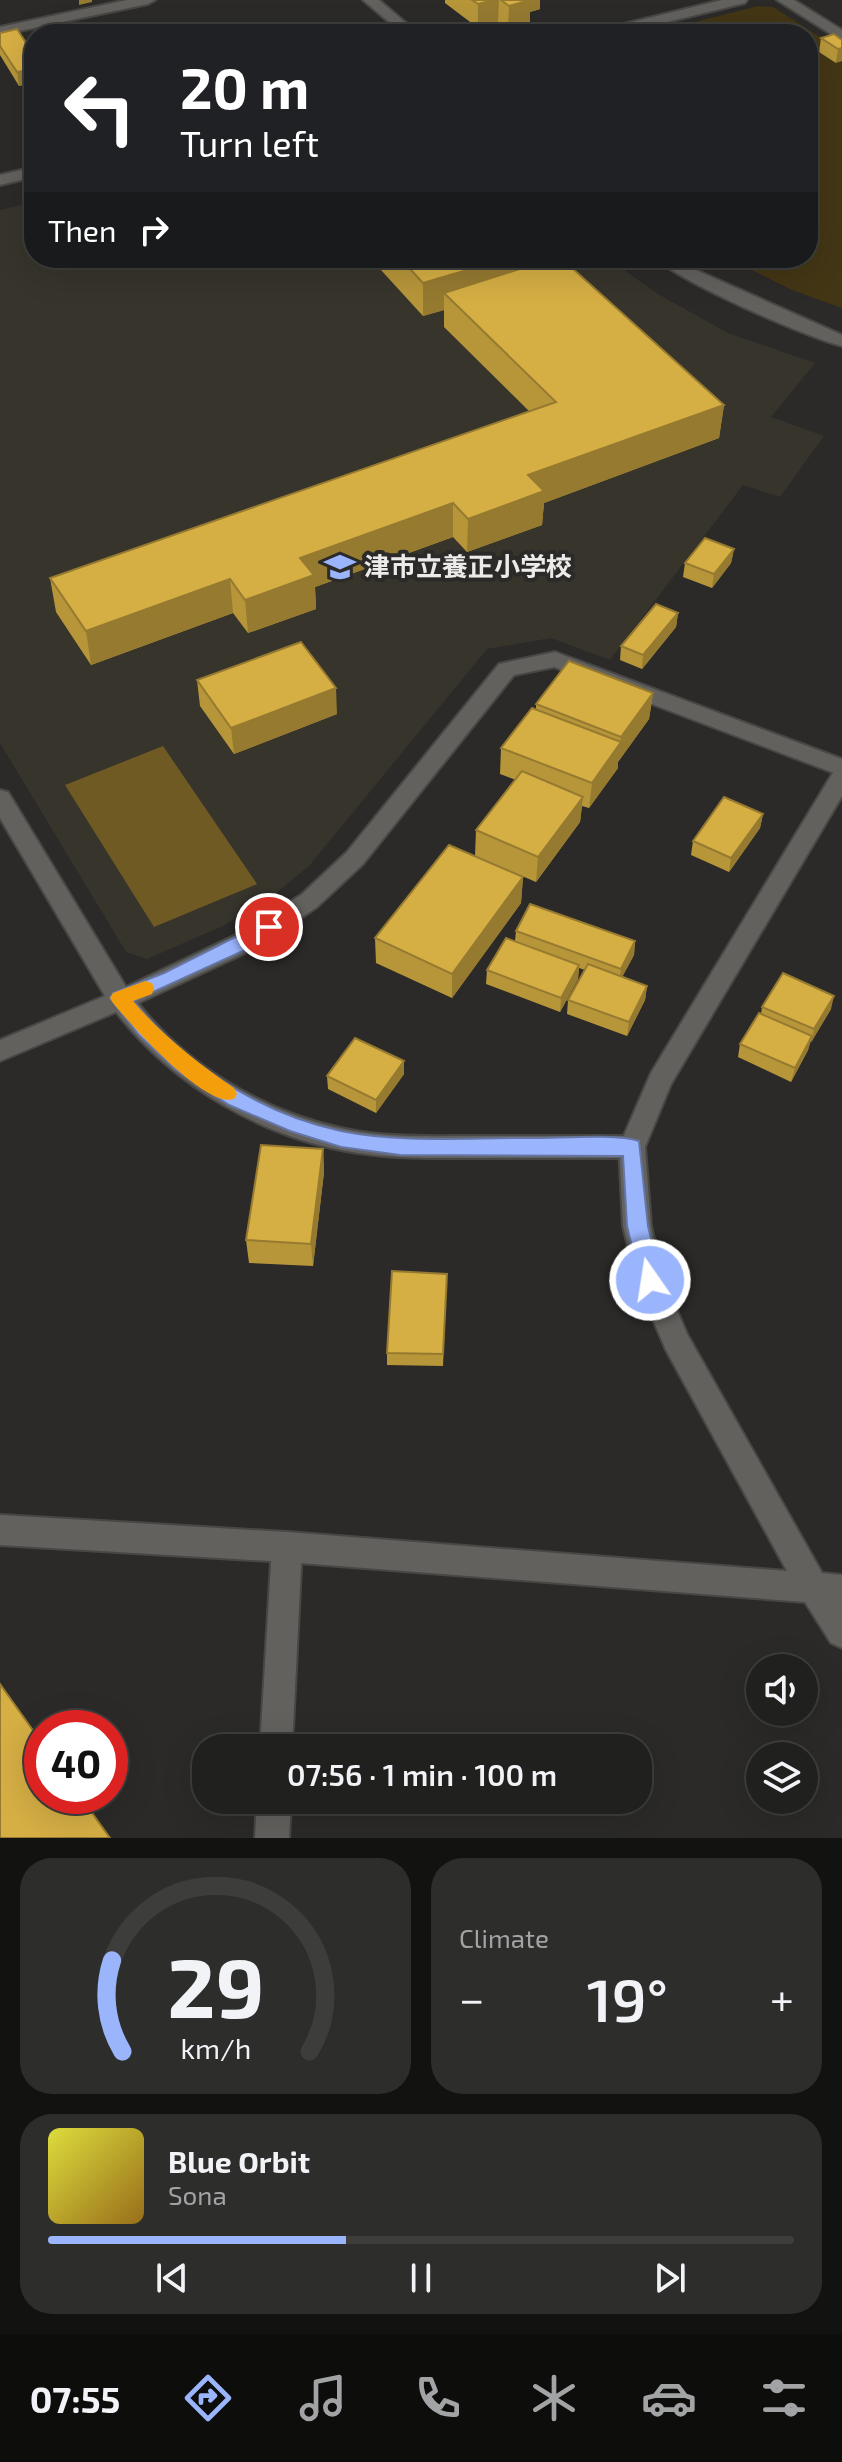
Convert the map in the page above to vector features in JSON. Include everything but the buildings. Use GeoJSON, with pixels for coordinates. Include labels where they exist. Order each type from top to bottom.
{"type":"FeatureCollection","features":[{"type":"Feature","properties":{"kind":"street"},"geometry":{"type":"LineString","coordinates":[[33,24],[148,0]]}},
{"type":"Feature","properties":{"kind":"street"},"geometry":{"type":"LineString","coordinates":[[370,0],[400,24]]}},
{"type":"Feature","properties":{"kind":"street"},"geometry":{"type":"LineString","coordinates":[[641,24],[740,0]]}},
{"type":"Feature","properties":{"kind":"street"},"geometry":{"type":"LineString","coordinates":[[784,0],[842,37]]}},
{"type":"Feature","properties":{"kind":"street"},"geometry":{"type":"LineString","coordinates":[[0,31],[24,26]]}},
{"type":"Feature","properties":{"kind":"street"},"geometry":{"type":"LineString","coordinates":[[0,180],[24,174]]}},
{"type":"Feature","properties":{"kind":"street"},"geometry":{"type":"LineString","coordinates":[[683,268],[820,334],[842,341]]}},
{"type":"Feature","properties":{"kind":"street"},"geometry":{"type":"LineString","coordinates":[[0,1051],[171,978],[249,940],[309,901],[355,858],[507,669],[555,659],[842,768]]}},
{"type":"Feature","properties":{"kind":"street"},"geometry":{"type":"LineString","coordinates":[[842,777],[660,1080],[632,1147],[637,1226],[650,1280],[660,1305],[676,1341],[828,1589],[842,1632]]}},
{"type":"Feature","properties":{"kind":"street"},"geometry":{"type":"LineString","coordinates":[[0,798],[120,998],[146,1030],[182,1064],[236,1099],[297,1125],[341,1139],[400,1146],[632,1147]]}},
{"type":"Feature","properties":{"kind":"street"},"geometry":{"type":"LineString","coordinates":[[0,1530],[287,1547],[828,1589]]}},
{"type":"Feature","properties":{"kind":"street"},"geometry":{"type":"LineString","coordinates":[[277,1734],[287,1547]]}},
{"type":"Feature","properties":{"kind":"street"},"geometry":{"type":"LineString","coordinates":[[272,1838],[273,1814]]}},
{"type":"Feature","properties":{"kind":"shaded area"},"geometry":{"type":"Polygon","coordinates":[[[758,6],[773,7],[800,24],[687,24],[758,6]]]}},
{"type":"Feature","properties":{"kind":"shaded area"},"geometry":{"type":"Polygon","coordinates":[[[818,36],[842,51],[842,308],[792,290],[748,268],[818,268],[818,36]]]}},
{"type":"Feature","properties":{"kind":"shaded area","name":"津市立養正小学校"},"geometry":{"type":"Polygon","coordinates":[[[24,204],[24,268],[621,268],[658,294],[728,333],[815,363],[771,417],[824,436],[780,497],[743,485],[610,660],[551,638],[487,649],[309,866],[270,898],[223,926],[147,959],[126,952],[0,743],[0,210],[24,204]]]}},
{"type":"Feature","properties":{"kind":"shaded area"},"geometry":{"type":"Polygon","coordinates":[[[163,746],[257,884],[154,927],[65,785],[163,746]]]}},
{"type":"Feature","properties":{"kind":"slow traffic"},"geometry":{"type":"LineString","coordinates":[[145,988],[120,998],[146,1030],[182,1064],[227,1094]]}},
{"type":"Feature","properties":{"kind":"place","name":"津市立養正小学校"},"geometry":{"type":"Point","coordinates":[340,567]}},
{"type":"Feature","properties":{"kind":"route"},"geometry":{"type":"LineString","coordinates":[[269,927],[171,978],[120,998],[146,1030],[182,1064],[236,1099],[297,1125],[341,1139],[400,1146],[632,1147],[637,1226],[650,1280]]}}]}
